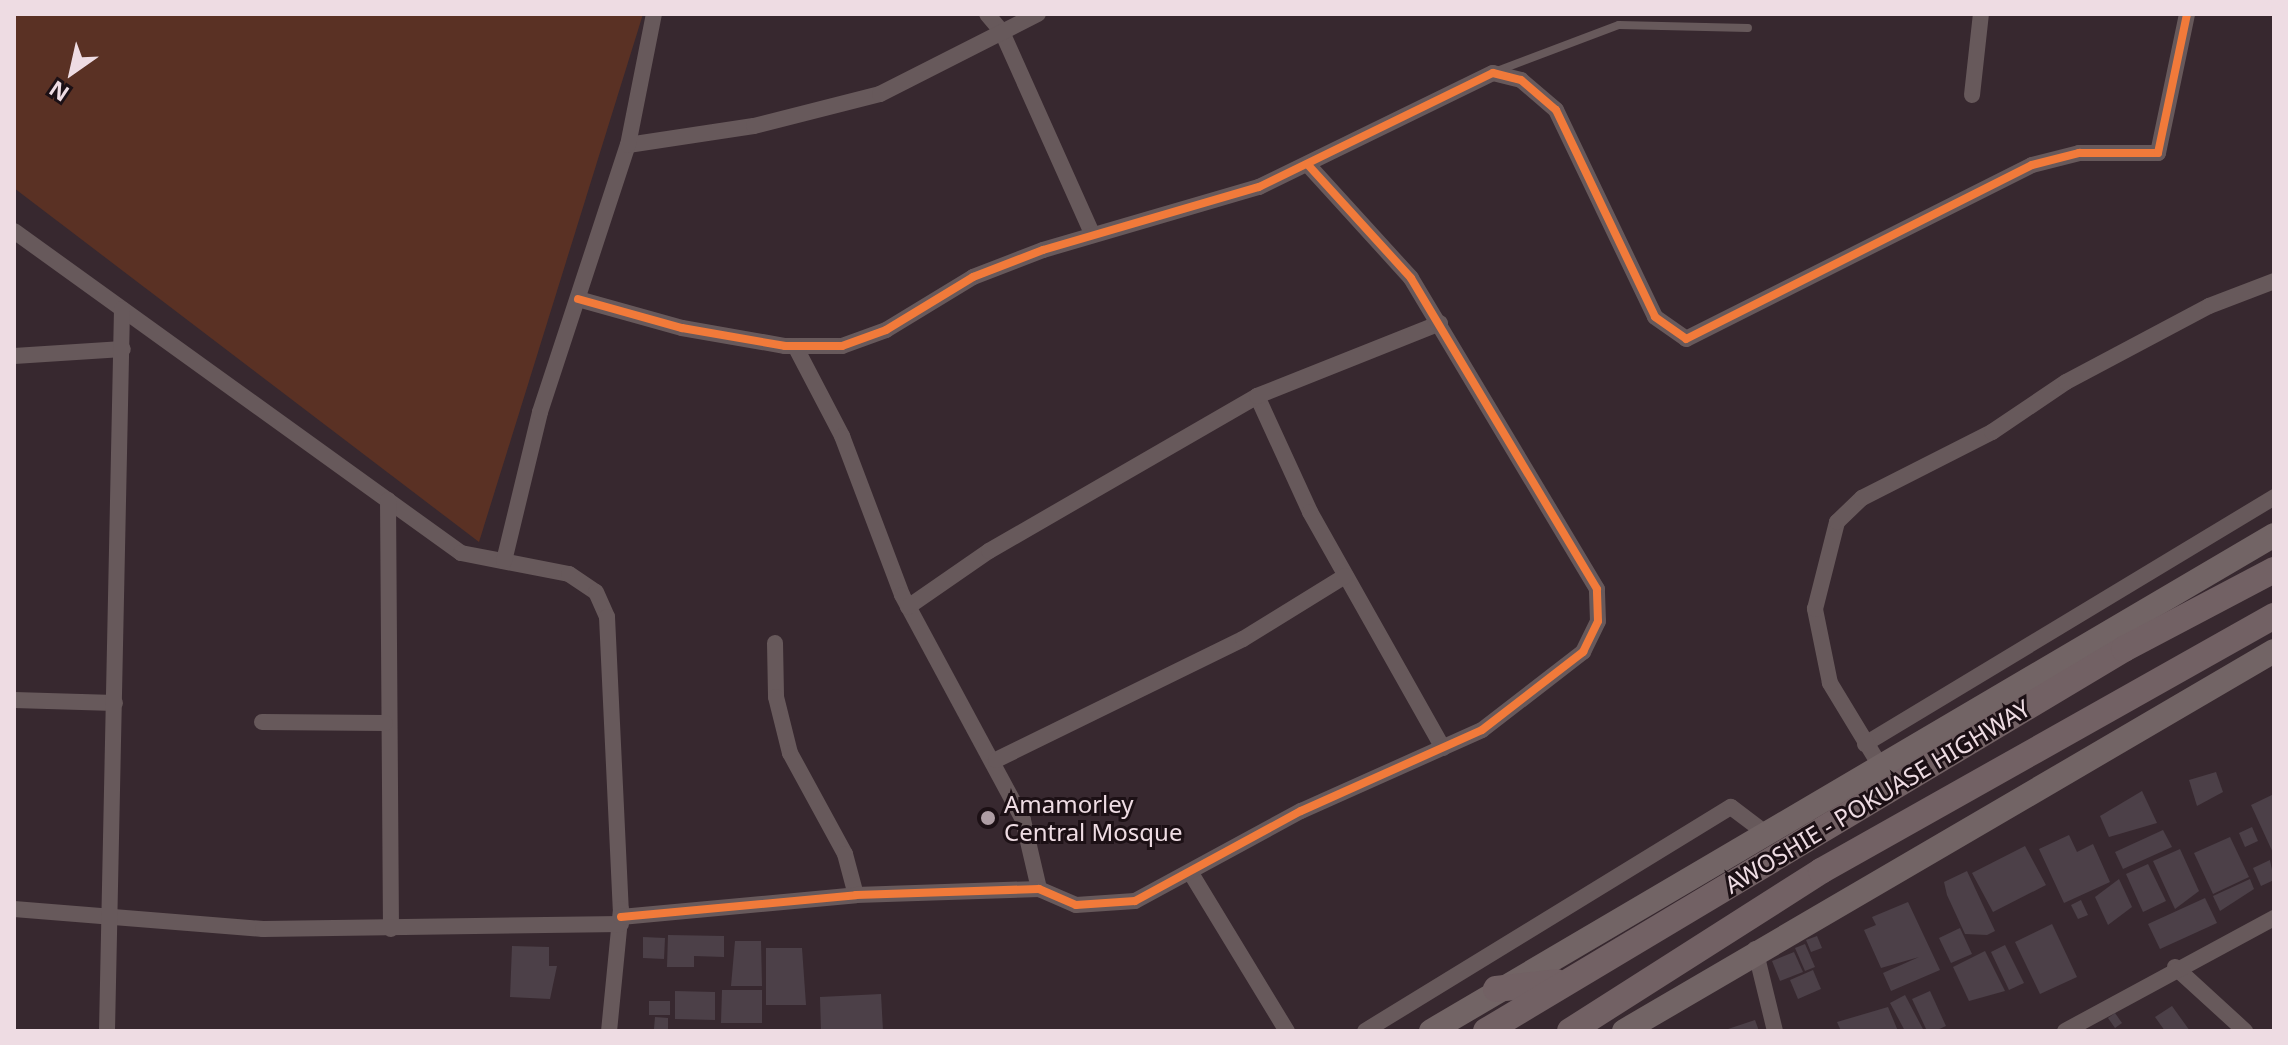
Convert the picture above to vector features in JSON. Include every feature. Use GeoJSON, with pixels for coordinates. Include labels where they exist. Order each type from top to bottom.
{"type":"FeatureCollection","features":[{"type":"Feature","properties":{"kind":"main road","name":"AWOSHIE - POKUASE HIGHWAY"},"geometry":{"type":"LineString","coordinates":[[1486,1031],[2056,690],[2274,570]]}},
{"type":"Feature","properties":{"kind":"main road","name":"AWOSHIE - POKUASE HIGHWAY"},"geometry":{"type":"LineString","coordinates":[[1570,1031],[1821,871],[2274,616]]}},
{"type":"Feature","properties":{"kind":"main road"},"geometry":{"type":"LineString","coordinates":[[2056,690],[2075,729]]}},
{"type":"Feature","properties":{"kind":"main road"},"geometry":{"type":"LineString","coordinates":[[1496,989],[1568,980]]}},
{"type":"Feature","properties":{"kind":"street"},"geometry":{"type":"LineString","coordinates":[[504,561],[540,412],[628,145],[654,14]]}},
{"type":"Feature","properties":{"kind":"street"},"geometry":{"type":"LineString","coordinates":[[987,14],[1002,32],[1093,235]]}},
{"type":"Feature","properties":{"kind":"street"},"geometry":{"type":"LineString","coordinates":[[628,145],[754,126],[880,94],[1038,14]]}},
{"type":"Feature","properties":{"kind":"street"},"geometry":{"type":"LineString","coordinates":[[1972,95],[1981,14]]}},
{"type":"Feature","properties":{"kind":"street"},"geometry":{"type":"LineString","coordinates":[[578,299],[682,328],[795,346],[842,346],[886,330],[973,277],[1093,235],[1196,211],[1308,165],[1493,73],[1521,80],[1556,110],[1655,317],[1686,339],[2032,165],[2079,153],[2158,153],[2187,14]]}},
{"type":"Feature","properties":{"kind":"street"},"geometry":{"type":"LineString","coordinates":[[14,909],[109,922],[391,929],[621,920],[856,895],[1039,889],[1076,905],[1115,906],[1192,875],[1301,811],[1482,730],[1583,652],[1601,601],[1411,278],[1308,165]]}},
{"type":"Feature","properties":{"kind":"street"},"geometry":{"type":"LineString","coordinates":[[14,231],[461,553],[569,574],[603,602],[621,920],[609,1031]]}},
{"type":"Feature","properties":{"kind":"street"},"geometry":{"type":"LineString","coordinates":[[1872,754],[1830,683],[1815,609],[1837,522],[1873,491],[1992,432],[2066,382],[2209,306],[2274,281]]}},
{"type":"Feature","properties":{"kind":"street"},"geometry":{"type":"LineString","coordinates":[[107,1031],[122,309]]}},
{"type":"Feature","properties":{"kind":"street"},"geometry":{"type":"LineString","coordinates":[[908,607],[989,551],[1257,396],[1440,323]]}},
{"type":"Feature","properties":{"kind":"street"},"geometry":{"type":"LineString","coordinates":[[795,346],[842,436],[908,607],[996,760],[1023,820],[1039,889]]}},
{"type":"Feature","properties":{"kind":"street"},"geometry":{"type":"LineString","coordinates":[[14,356],[123,349]]}},
{"type":"Feature","properties":{"kind":"street"},"geometry":{"type":"LineString","coordinates":[[1257,396],[1345,576],[1388,640],[1443,748]]}},
{"type":"Feature","properties":{"kind":"street"},"geometry":{"type":"LineString","coordinates":[[1431,1031],[1496,989],[1763,831],[1872,754],[1934,700],[2274,497]]}},
{"type":"Feature","properties":{"kind":"street"},"geometry":{"type":"LineString","coordinates":[[388,500],[385,723],[391,929]]}},
{"type":"Feature","properties":{"kind":"street"},"geometry":{"type":"LineString","coordinates":[[1872,754],[1947,723],[2274,535]]}},
{"type":"Feature","properties":{"kind":"street"},"geometry":{"type":"LineString","coordinates":[[996,760],[1243,639],[1345,576]]}},
{"type":"Feature","properties":{"kind":"street"},"geometry":{"type":"LineString","coordinates":[[2120,587],[2131,615]]}},
{"type":"Feature","properties":{"kind":"street"},"geometry":{"type":"LineString","coordinates":[[775,643],[776,697],[790,753],[845,854],[856,895]]}},
{"type":"Feature","properties":{"kind":"street"},"geometry":{"type":"LineString","coordinates":[[1624,1031],[1755,949],[2274,651]]}},
{"type":"Feature","properties":{"kind":"street"},"geometry":{"type":"LineString","coordinates":[[14,700],[115,703]]}},
{"type":"Feature","properties":{"kind":"street"},"geometry":{"type":"LineString","coordinates":[[1934,700],[1947,723]]}},
{"type":"Feature","properties":{"kind":"street"},"geometry":{"type":"LineString","coordinates":[[262,722],[385,723]]}},
{"type":"Feature","properties":{"kind":"street"},"geometry":{"type":"LineString","coordinates":[[1365,1031],[1731,807],[1763,831]]}},
{"type":"Feature","properties":{"kind":"street"},"geometry":{"type":"LineString","coordinates":[[1192,875],[1287,1031]]}},
{"type":"Feature","properties":{"kind":"street"},"geometry":{"type":"LineString","coordinates":[[2065,1031],[2175,967],[2274,918]]}},
{"type":"Feature","properties":{"kind":"street"},"geometry":{"type":"LineString","coordinates":[[1755,949],[1775,1031]]}},
{"type":"Feature","properties":{"kind":"street"},"geometry":{"type":"LineString","coordinates":[[2175,967],[2245,1031]]}},
{"type":"Feature","properties":{"kind":"lane"},"geometry":{"type":"LineString","coordinates":[[1493,73],[1619,25],[1748,28]]}},
{"type":"Feature","properties":{"kind":"shaded area"},"geometry":{"type":"Polygon","coordinates":[[[14,14],[643,14],[479,542],[14,188],[14,14]]]}},
{"type":"Feature","properties":{"kind":"building"},"geometry":{"type":"Polygon","coordinates":[[[2216,772],[2223,792],[2197,806],[2189,780],[2216,772]]]}},
{"type":"Feature","properties":{"kind":"building"},"geometry":{"type":"Polygon","coordinates":[[[2142,791],[2157,823],[2109,837],[2100,816],[2142,791]]]}},
{"type":"Feature","properties":{"kind":"building"},"geometry":{"type":"Polygon","coordinates":[[[2274,794],[2274,855],[2251,805],[2274,794]]]}},
{"type":"Feature","properties":{"kind":"building"},"geometry":{"type":"Polygon","coordinates":[[[2252,827],[2258,841],[2245,847],[2239,833],[2252,827]]]}},
{"type":"Feature","properties":{"kind":"building"},"geometry":{"type":"Polygon","coordinates":[[[2163,830],[2172,847],[2123,869],[2115,852],[2163,830]]]}},
{"type":"Feature","properties":{"kind":"building"},"geometry":{"type":"Polygon","coordinates":[[[2069,835],[2077,852],[2093,844],[2110,882],[2064,903],[2039,849],[2069,835]]]}},
{"type":"Feature","properties":{"kind":"building"},"geometry":{"type":"Polygon","coordinates":[[[2230,837],[2249,877],[2213,894],[2194,853],[2230,837]]]}},
{"type":"Feature","properties":{"kind":"building"},"geometry":{"type":"Polygon","coordinates":[[[2025,846],[2046,885],[1993,912],[1972,873],[2025,846]]]}},
{"type":"Feature","properties":{"kind":"building"},"geometry":{"type":"Polygon","coordinates":[[[2180,849],[2199,891],[2175,909],[2153,861],[2180,849]]]}},
{"type":"Feature","properties":{"kind":"building"},"geometry":{"type":"Polygon","coordinates":[[[2270,860],[2274,880],[2261,886],[2253,868],[2270,860]]]}},
{"type":"Feature","properties":{"kind":"building"},"geometry":{"type":"Polygon","coordinates":[[[2148,864],[2166,901],[2143,912],[2126,874],[2148,864]]]}},
{"type":"Feature","properties":{"kind":"building"},"geometry":{"type":"Polygon","coordinates":[[[1967,871],[1995,931],[1987,935],[1965,934],[1947,895],[1944,882],[1967,871]]]}},
{"type":"Feature","properties":{"kind":"building"},"geometry":{"type":"Polygon","coordinates":[[[2119,879],[2132,907],[2108,925],[2095,897],[2119,879]]]}},
{"type":"Feature","properties":{"kind":"building"},"geometry":{"type":"Polygon","coordinates":[[[2250,879],[2254,889],[2220,911],[2213,896],[2250,879]]]}},
{"type":"Feature","properties":{"kind":"building"},"geometry":{"type":"Polygon","coordinates":[[[2205,898],[2217,923],[2160,949],[2148,924],[2205,898]]]}},
{"type":"Feature","properties":{"kind":"building"},"geometry":{"type":"Polygon","coordinates":[[[2081,900],[2088,915],[2078,919],[2071,905],[2081,900]]]}},
{"type":"Feature","properties":{"kind":"building"},"geometry":{"type":"Polygon","coordinates":[[[1908,902],[1940,970],[1891,991],[1883,973],[1919,957],[1881,968],[1864,930],[1876,925],[1872,917],[1908,902]]]}},
{"type":"Feature","properties":{"kind":"building"},"geometry":{"type":"Polygon","coordinates":[[[2052,924],[2077,977],[2040,994],[2015,942],[2052,924]]]}},
{"type":"Feature","properties":{"kind":"building"},"geometry":{"type":"Polygon","coordinates":[[[1960,928],[1972,954],[1951,963],[1939,938],[1960,928]]]}},
{"type":"Feature","properties":{"kind":"building"},"geometry":{"type":"Polygon","coordinates":[[[668,935],[724,936],[724,957],[694,956],[694,967],[667,967],[668,935]]]}},
{"type":"Feature","properties":{"kind":"building"},"geometry":{"type":"Polygon","coordinates":[[[1817,936],[1822,948],[1811,952],[1806,940],[1817,936]]]}},
{"type":"Feature","properties":{"kind":"building"},"geometry":{"type":"Polygon","coordinates":[[[643,937],[665,938],[664,959],[643,958],[643,937]]]}},
{"type":"Feature","properties":{"kind":"building"},"geometry":{"type":"Polygon","coordinates":[[[735,941],[761,941],[762,986],[731,986],[735,941]]]}},
{"type":"Feature","properties":{"kind":"building"},"geometry":{"type":"Polygon","coordinates":[[[1805,944],[1815,967],[1805,971],[1795,948],[1805,944]]]}},
{"type":"Feature","properties":{"kind":"building"},"geometry":{"type":"Polygon","coordinates":[[[2005,945],[2024,983],[2009,990],[1991,952],[2005,945]]]}},
{"type":"Feature","properties":{"kind":"building"},"geometry":{"type":"Polygon","coordinates":[[[512,946],[549,947],[549,966],[557,966],[550,999],[510,997],[512,946]]]}},
{"type":"Feature","properties":{"kind":"building"},"geometry":{"type":"Polygon","coordinates":[[[766,948],[802,948],[806,1005],[766,1005],[766,948]]]}},
{"type":"Feature","properties":{"kind":"building"},"geometry":{"type":"Polygon","coordinates":[[[1985,951],[2005,991],[1969,1001],[1953,967],[1985,951]]]}},
{"type":"Feature","properties":{"kind":"building"},"geometry":{"type":"Polygon","coordinates":[[[1794,952],[1803,972],[1780,981],[1772,961],[1794,952]]]}},
{"type":"Feature","properties":{"kind":"building"},"geometry":{"type":"Polygon","coordinates":[[[1813,970],[1821,989],[1798,999],[1790,980],[1813,970]]]}},
{"type":"Feature","properties":{"kind":"building"},"geometry":{"type":"Polygon","coordinates":[[[722,990],[762,990],[762,1023],[721,1023],[722,990]]]}},
{"type":"Feature","properties":{"kind":"building"},"geometry":{"type":"Polygon","coordinates":[[[675,991],[715,992],[715,1020],[675,1019],[675,991]]]}},
{"type":"Feature","properties":{"kind":"building"},"geometry":{"type":"Polygon","coordinates":[[[1930,991],[1946,1026],[1935,1031],[1927,1031],[1912,999],[1930,991]]]}},
{"type":"Feature","properties":{"kind":"building"},"geometry":{"type":"Polygon","coordinates":[[[881,994],[883,1031],[821,1031],[820,997],[881,994]]]}},
{"type":"Feature","properties":{"kind":"building"},"geometry":{"type":"Polygon","coordinates":[[[1905,995],[1924,1031],[1905,1031],[1890,1003],[1905,995]]]}},
{"type":"Feature","properties":{"kind":"building"},"geometry":{"type":"Polygon","coordinates":[[[649,1001],[670,1001],[670,1015],[649,1015],[649,1001]]]}},
{"type":"Feature","properties":{"kind":"building"},"geometry":{"type":"Polygon","coordinates":[[[2172,1006],[2190,1031],[2165,1031],[2155,1017],[2172,1006]]]}},
{"type":"Feature","properties":{"kind":"building"},"geometry":{"type":"Polygon","coordinates":[[[1888,1007],[1898,1031],[1841,1031],[1837,1022],[1888,1007]]]}},
{"type":"Feature","properties":{"kind":"building"},"geometry":{"type":"Polygon","coordinates":[[[2115,1013],[2122,1023],[2115,1028],[2108,1018],[2115,1013]]]}},
{"type":"Feature","properties":{"kind":"building"},"geometry":{"type":"Polygon","coordinates":[[[655,1017],[668,1018],[668,1030],[654,1029],[655,1017]]]}},
{"type":"Feature","properties":{"kind":"building"},"geometry":{"type":"Polygon","coordinates":[[[1755,1020],[1759,1031],[1725,1031],[1725,1030],[1755,1020]]]}},
{"type":"Feature","properties":{"kind":"cycle path"},"geometry":{"type":"LineString","coordinates":[[578,299],[682,328],[785,346],[842,346],[886,330],[973,277],[1043,250],[1259,187],[1493,73],[1521,80],[1556,110],[1655,317],[1686,339],[2032,165],[2079,153],[2158,153],[2187,14]]}},
{"type":"Feature","properties":{"kind":"cycle path"},"geometry":{"type":"LineString","coordinates":[[621,917],[856,895],[1039,889],[1076,905],[1135,901],[1301,811],[1482,730],[1583,652],[1598,621],[1597,589],[1411,278],[1308,165]]}},
{"type":"Feature","properties":{"kind":"place","name":"Amamorley Central Mosque"},"geometry":{"type":"Point","coordinates":[988,818]}}]}
